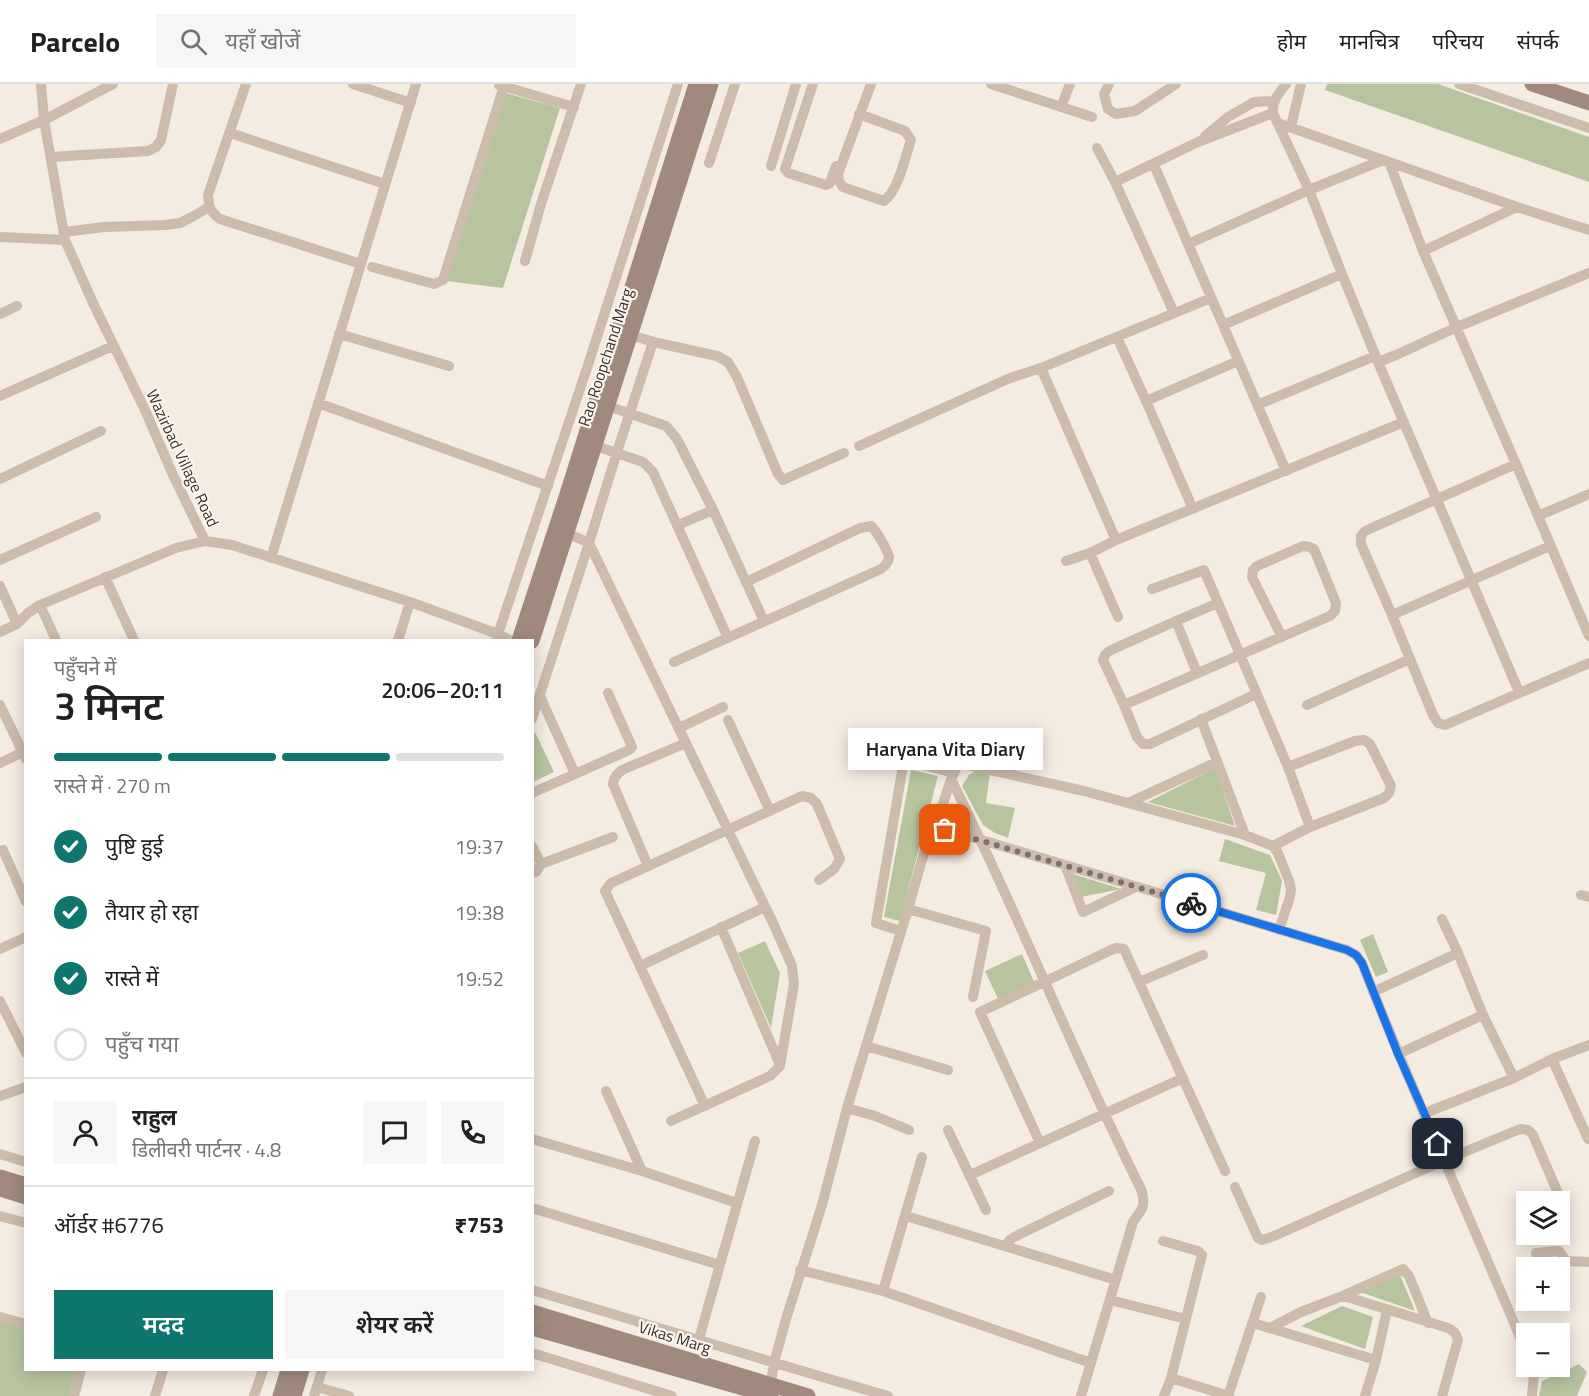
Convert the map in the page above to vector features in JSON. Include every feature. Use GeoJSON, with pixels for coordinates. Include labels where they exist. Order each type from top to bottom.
{"type":"FeatureCollection","features":[{"type":"Feature","properties":{"kind":"main road","name":"Rao Roopchand Marg"},"geometry":{"type":"LineString","coordinates":[[533,639],[567,533],[589,444],[696,84]]}},
{"type":"Feature","properties":{"kind":"main road","name":"Rao Roopchand Marg"},"geometry":{"type":"LineString","coordinates":[[519,639],[589,444],[608,406],[711,84]]}},
{"type":"Feature","properties":{"kind":"main road"},"geometry":{"type":"LineString","coordinates":[[1532,84],[1580,94]]}},
{"type":"Feature","properties":{"kind":"main road"},"geometry":{"type":"LineString","coordinates":[[1552,84],[1580,94]]}},
{"type":"Feature","properties":{"kind":"main road"},"geometry":{"type":"LineString","coordinates":[[0,1177],[24,1184]]}},
{"type":"Feature","properties":{"kind":"main road"},"geometry":{"type":"LineString","coordinates":[[0,1189],[24,1196]]}},
{"type":"Feature","properties":{"kind":"main road","name":"Vikas Marg"},"geometry":{"type":"LineString","coordinates":[[534,1313],[770,1392]]}},
{"type":"Feature","properties":{"kind":"main road","name":"Vikas Marg"},"geometry":{"type":"LineString","coordinates":[[534,1329],[770,1392],[808,1396]]}},
{"type":"Feature","properties":{"kind":"main road"},"geometry":{"type":"LineString","coordinates":[[280,1396],[288,1371]]}},
{"type":"Feature","properties":{"kind":"main road"},"geometry":{"type":"LineString","coordinates":[[294,1396],[302,1371]]}},
{"type":"Feature","properties":{"kind":"street","name":"Wazirbad Village Road"},"geometry":{"type":"LineString","coordinates":[[41,84],[44,120],[65,236],[113,346],[205,541],[232,545],[410,603],[497,637]]}},
{"type":"Feature","properties":{"kind":"street"},"geometry":{"type":"LineString","coordinates":[[0,139],[44,120],[113,84]]}},
{"type":"Feature","properties":{"kind":"street"},"geometry":{"type":"LineString","coordinates":[[51,157],[147,151],[156,147],[161,140],[173,84]]}},
{"type":"Feature","properties":{"kind":"street"},"geometry":{"type":"LineString","coordinates":[[246,84],[208,195],[208,207],[220,219],[361,264]]}},
{"type":"Feature","properties":{"kind":"street"},"geometry":{"type":"LineString","coordinates":[[353,84],[411,103]]}},
{"type":"Feature","properties":{"kind":"street"},"geometry":{"type":"LineString","coordinates":[[272,558],[416,84]]}},
{"type":"Feature","properties":{"kind":"street"},"geometry":{"type":"LineString","coordinates":[[525,261],[541,204],[581,84]]}},
{"type":"Feature","properties":{"kind":"street"},"geometry":{"type":"LineString","coordinates":[[497,637],[678,84]]}},
{"type":"Feature","properties":{"kind":"street"},"geometry":{"type":"LineString","coordinates":[[710,163],[735,84]]}},
{"type":"Feature","properties":{"kind":"street"},"geometry":{"type":"LineString","coordinates":[[771,166],[796,84]]}},
{"type":"Feature","properties":{"kind":"street"},"geometry":{"type":"LineString","coordinates":[[813,84],[785,169],[788,173],[826,185],[830,183],[865,84]]}},
{"type":"Feature","properties":{"kind":"street"},"geometry":{"type":"LineString","coordinates":[[860,114],[905,130],[911,141],[895,188],[890,197],[884,201],[843,187],[838,174],[860,114],[871,84]]}},
{"type":"Feature","properties":{"kind":"street"},"geometry":{"type":"LineString","coordinates":[[991,84],[1092,117]]}},
{"type":"Feature","properties":{"kind":"street"},"geometry":{"type":"LineString","coordinates":[[1061,107],[1070,84]]}},
{"type":"Feature","properties":{"kind":"street"},"geometry":{"type":"LineString","coordinates":[[1109,84],[1104,94],[1107,110],[1116,114],[1135,111],[1176,84]]}},
{"type":"Feature","properties":{"kind":"street"},"geometry":{"type":"LineString","coordinates":[[1286,84],[1272,106],[1275,118],[1309,190],[1377,359],[1519,692]]}},
{"type":"Feature","properties":{"kind":"street"},"geometry":{"type":"LineString","coordinates":[[1291,127],[1301,84]]}},
{"type":"Feature","properties":{"kind":"street"},"geometry":{"type":"LineString","coordinates":[[1459,84],[1589,128]]}},
{"type":"Feature","properties":{"kind":"street"},"geometry":{"type":"LineString","coordinates":[[372,267],[434,284],[443,280],[501,85],[574,107]]}},
{"type":"Feature","properties":{"kind":"street"},"geometry":{"type":"LineString","coordinates":[[1198,142],[1228,117],[1248,105],[1261,100],[1274,101]]}},
{"type":"Feature","properties":{"kind":"street"},"geometry":{"type":"LineString","coordinates":[[1115,183],[1198,142],[1275,118],[1291,127],[1386,161],[1589,230]]}},
{"type":"Feature","properties":{"kind":"street"},"geometry":{"type":"LineString","coordinates":[[230,134],[385,184]]}},
{"type":"Feature","properties":{"kind":"street"},"geometry":{"type":"LineString","coordinates":[[1097,148],[1174,313]]}},
{"type":"Feature","properties":{"kind":"street"},"geometry":{"type":"LineString","coordinates":[[1188,244],[1309,190],[1386,161]]}},
{"type":"Feature","properties":{"kind":"street"},"geometry":{"type":"LineString","coordinates":[[1386,161],[1589,636]]}},
{"type":"Feature","properties":{"kind":"street"},"geometry":{"type":"LineString","coordinates":[[1154,165],[1286,471]]}},
{"type":"Feature","properties":{"kind":"street"},"geometry":{"type":"LineString","coordinates":[[0,237],[65,236],[104,227],[180,223],[208,207]]}},
{"type":"Feature","properties":{"kind":"street"},"geometry":{"type":"LineString","coordinates":[[1423,251],[1517,207]]}},
{"type":"Feature","properties":{"kind":"street"},"geometry":{"type":"LineString","coordinates":[[1257,405],[1377,359],[1396,355],[1457,327],[1589,273]]}},
{"type":"Feature","properties":{"kind":"street"},"geometry":{"type":"LineString","coordinates":[[1223,325],[1342,274]]}},
{"type":"Feature","properties":{"kind":"street"},"geometry":{"type":"LineString","coordinates":[[859,446],[1010,378],[1041,368],[1211,298]]}},
{"type":"Feature","properties":{"kind":"street"},"geometry":{"type":"LineString","coordinates":[[0,314],[17,306]]}},
{"type":"Feature","properties":{"kind":"street"},"geometry":{"type":"LineString","coordinates":[[339,334],[449,366]]}},
{"type":"Feature","properties":{"kind":"street"},"geometry":{"type":"LineString","coordinates":[[630,335],[717,356],[728,362],[737,377],[779,476],[783,480],[844,453]]}},
{"type":"Feature","properties":{"kind":"street"},"geometry":{"type":"LineString","coordinates":[[1117,337],[1193,509]]}},
{"type":"Feature","properties":{"kind":"street"},"geometry":{"type":"LineString","coordinates":[[534,713],[653,342]]}},
{"type":"Feature","properties":{"kind":"street"},"geometry":{"type":"LineString","coordinates":[[0,396],[113,346]]}},
{"type":"Feature","properties":{"kind":"street"},"geometry":{"type":"LineString","coordinates":[[1146,401],[1238,361]]}},
{"type":"Feature","properties":{"kind":"street"},"geometry":{"type":"LineString","coordinates":[[1041,368],[1116,540]]}},
{"type":"Feature","properties":{"kind":"street"},"geometry":{"type":"LineString","coordinates":[[318,403],[548,486]]}},
{"type":"Feature","properties":{"kind":"street"},"geometry":{"type":"LineString","coordinates":[[608,406],[666,426],[672,431],[713,510],[764,621]]}},
{"type":"Feature","properties":{"kind":"street"},"geometry":{"type":"LineString","coordinates":[[1066,561],[1404,422]]}},
{"type":"Feature","properties":{"kind":"street"},"geometry":{"type":"LineString","coordinates":[[0,479],[101,432]]}},
{"type":"Feature","properties":{"kind":"street"},"geometry":{"type":"LineString","coordinates":[[589,444],[643,462],[653,472],[728,638]]}},
{"type":"Feature","properties":{"kind":"street"},"geometry":{"type":"LineString","coordinates":[[1516,464],[1365,531],[1361,536],[1361,544],[1432,715],[1438,723],[1445,725],[1589,663]]}},
{"type":"Feature","properties":{"kind":"street"},"geometry":{"type":"LineString","coordinates":[[1538,516],[1589,494]]}},
{"type":"Feature","properties":{"kind":"street"},"geometry":{"type":"LineString","coordinates":[[678,525],[713,510]]}},
{"type":"Feature","properties":{"kind":"street"},"geometry":{"type":"LineString","coordinates":[[0,560],[96,517]]}},
{"type":"Feature","properties":{"kind":"street"},"geometry":{"type":"LineString","coordinates":[[674,662],[881,569],[888,564],[889,557],[876,529],[871,525],[860,528],[746,582]]}},
{"type":"Feature","properties":{"kind":"street"},"geometry":{"type":"LineString","coordinates":[[567,533],[589,543],[774,925],[794,974],[780,1066],[770,1077],[671,1121]]}},
{"type":"Feature","properties":{"kind":"street"},"geometry":{"type":"LineString","coordinates":[[0,632],[17,624],[40,605],[176,548],[205,541]]}},
{"type":"Feature","properties":{"kind":"street"},"geometry":{"type":"LineString","coordinates":[[1124,705],[1197,673],[1240,655],[1282,637],[1330,616],[1335,611],[1336,603],[1314,549],[1309,547],[1303,546],[1257,566],[1253,570],[1252,577],[1282,637]]}},
{"type":"Feature","properties":{"kind":"street"},"geometry":{"type":"LineString","coordinates":[[1392,615],[1550,546]]}},
{"type":"Feature","properties":{"kind":"street"},"geometry":{"type":"LineString","coordinates":[[1090,553],[1118,617]]}},
{"type":"Feature","properties":{"kind":"street"},"geometry":{"type":"LineString","coordinates":[[1152,589],[1204,570],[1288,767],[1311,827]]}},
{"type":"Feature","properties":{"kind":"street"},"geometry":{"type":"LineString","coordinates":[[105,577],[134,639]]}},
{"type":"Feature","properties":{"kind":"street"},"geometry":{"type":"LineString","coordinates":[[0,586],[17,624]]}},
{"type":"Feature","properties":{"kind":"street"},"geometry":{"type":"LineString","coordinates":[[398,639],[410,603]]}},
{"type":"Feature","properties":{"kind":"street"},"geometry":{"type":"LineString","coordinates":[[1218,603],[1128,641],[1109,651],[1103,660],[1137,737],[1143,744],[1150,744],[1256,694]]}},
{"type":"Feature","properties":{"kind":"street"},"geometry":{"type":"LineString","coordinates":[[40,605],[56,639]]}},
{"type":"Feature","properties":{"kind":"street"},"geometry":{"type":"LineString","coordinates":[[1176,621],[1197,673]]}},
{"type":"Feature","properties":{"kind":"street"},"geometry":{"type":"LineString","coordinates":[[1307,705],[1410,659]]}},
{"type":"Feature","properties":{"kind":"street"},"geometry":{"type":"LineString","coordinates":[[534,792],[632,747],[608,693]]}},
{"type":"Feature","properties":{"kind":"street"},"geometry":{"type":"LineString","coordinates":[[540,696],[575,774]]}},
{"type":"Feature","properties":{"kind":"street"},"geometry":{"type":"LineString","coordinates":[[0,705],[24,756],[0,763]]}},
{"type":"Feature","properties":{"kind":"street"},"geometry":{"type":"LineString","coordinates":[[679,728],[723,708]]}},
{"type":"Feature","properties":{"kind":"street"},"geometry":{"type":"LineString","coordinates":[[1201,719],[1245,835]]}},
{"type":"Feature","properties":{"kind":"street"},"geometry":{"type":"LineString","coordinates":[[728,720],[770,811]]}},
{"type":"Feature","properties":{"kind":"street"},"geometry":{"type":"LineString","coordinates":[[1273,846],[1311,827],[1384,798],[1391,786],[1370,744],[1365,740],[1355,741],[1288,767]]}},
{"type":"Feature","properties":{"kind":"street"},"geometry":{"type":"LineString","coordinates":[[648,866],[613,784],[614,779],[622,770],[686,742]]}},
{"type":"Feature","properties":{"kind":"street"},"geometry":{"type":"LineString","coordinates":[[902,931],[876,922],[904,760],[952,776],[1103,1114],[1141,1189],[1144,1207],[1133,1222],[1080,1396]]}},
{"type":"Feature","properties":{"kind":"street"},"geometry":{"type":"LineString","coordinates":[[1128,803],[1217,762]]}},
{"type":"Feature","properties":{"kind":"street"},"geometry":{"type":"LineString","coordinates":[[770,1392],[774,1363],[800,1270],[822,1204],[847,1108],[928,839],[934,832],[952,776],[959,763],[1084,791],[1245,835],[1273,846],[1278,853],[1291,889],[1279,930]]}},
{"type":"Feature","properties":{"kind":"street"},"geometry":{"type":"LineString","coordinates":[[705,1106],[605,891],[611,883],[802,796],[811,798],[817,804],[840,859],[834,869],[819,880]]}},
{"type":"Feature","properties":{"kind":"street"},"geometry":{"type":"LineString","coordinates":[[934,832],[945,830],[982,840],[1347,950],[1356,955],[1362,963],[1398,1054],[1516,1328]]}},
{"type":"Feature","properties":{"kind":"street"},"geometry":{"type":"LineString","coordinates":[[534,852],[539,868],[613,837]]}},
{"type":"Feature","properties":{"kind":"street"},"geometry":{"type":"LineString","coordinates":[[3,850],[24,897]]}},
{"type":"Feature","properties":{"kind":"street"},"geometry":{"type":"LineString","coordinates":[[1065,865],[1083,912],[1136,887]]}},
{"type":"Feature","properties":{"kind":"street"},"geometry":{"type":"LineString","coordinates":[[640,966],[765,907]]}},
{"type":"Feature","properties":{"kind":"street"},"geometry":{"type":"LineString","coordinates":[[908,909],[986,931],[973,997]]}},
{"type":"Feature","properties":{"kind":"street"},"geometry":{"type":"LineString","coordinates":[[1442,919],[1514,1078]]}},
{"type":"Feature","properties":{"kind":"street"},"geometry":{"type":"LineString","coordinates":[[721,927],[780,1066]]}},
{"type":"Feature","properties":{"kind":"street"},"geometry":{"type":"LineString","coordinates":[[0,949],[24,938]]}},
{"type":"Feature","properties":{"kind":"street"},"geometry":{"type":"LineString","coordinates":[[1040,1143],[980,1012],[1116,948],[1124,949],[1226,1171]]}},
{"type":"Feature","properties":{"kind":"street"},"geometry":{"type":"LineString","coordinates":[[1373,992],[1458,952]]}},
{"type":"Feature","properties":{"kind":"street"},"geometry":{"type":"LineString","coordinates":[[1139,982],[1203,955]]}},
{"type":"Feature","properties":{"kind":"street"},"geometry":{"type":"LineString","coordinates":[[0,1001],[21,1031]]}},
{"type":"Feature","properties":{"kind":"street"},"geometry":{"type":"LineString","coordinates":[[1398,1054],[1484,1015]]}},
{"type":"Feature","properties":{"kind":"street"},"geometry":{"type":"LineString","coordinates":[[1425,1113],[1589,1045]]}},
{"type":"Feature","properties":{"kind":"street"},"geometry":{"type":"LineString","coordinates":[[866,1046],[948,1070]]}},
{"type":"Feature","properties":{"kind":"street"},"geometry":{"type":"LineString","coordinates":[[1552,1059],[1588,1139]]}},
{"type":"Feature","properties":{"kind":"street"},"geometry":{"type":"LineString","coordinates":[[970,1174],[1183,1078]]}},
{"type":"Feature","properties":{"kind":"street"},"geometry":{"type":"LineString","coordinates":[[0,1096],[24,1088]]}},
{"type":"Feature","properties":{"kind":"street"},"geometry":{"type":"LineString","coordinates":[[606,1091],[642,1171]]}},
{"type":"Feature","properties":{"kind":"street"},"geometry":{"type":"LineString","coordinates":[[847,1108],[875,1116],[909,1130]]}},
{"type":"Feature","properties":{"kind":"street"},"geometry":{"type":"LineString","coordinates":[[1235,1186],[1258,1238],[1262,1240],[1520,1129],[1528,1130],[1533,1135],[1557,1191]]}},
{"type":"Feature","properties":{"kind":"street"},"geometry":{"type":"LineString","coordinates":[[948,1130],[986,1210]]}},
{"type":"Feature","properties":{"kind":"street"},"geometry":{"type":"LineString","coordinates":[[534,1140],[642,1171],[737,1203]]}},
{"type":"Feature","properties":{"kind":"street"},"geometry":{"type":"LineString","coordinates":[[699,1339],[755,1141]]}},
{"type":"Feature","properties":{"kind":"street"},"geometry":{"type":"LineString","coordinates":[[0,1154],[24,1161]]}},
{"type":"Feature","properties":{"kind":"street"},"geometry":{"type":"LineString","coordinates":[[883,1292],[922,1157]]}},
{"type":"Feature","properties":{"kind":"street"},"geometry":{"type":"LineString","coordinates":[[1006,1245],[1018,1235],[1109,1191]]}},
{"type":"Feature","properties":{"kind":"street"},"geometry":{"type":"LineString","coordinates":[[534,1209],[720,1265]]}},
{"type":"Feature","properties":{"kind":"street"},"geometry":{"type":"LineString","coordinates":[[0,1216],[24,1222]]}},
{"type":"Feature","properties":{"kind":"street"},"geometry":{"type":"LineString","coordinates":[[906,1216],[1116,1280]]}},
{"type":"Feature","properties":{"kind":"street"},"geometry":{"type":"LineString","coordinates":[[1163,1240],[1198,1251],[1202,1256],[1171,1378],[1164,1396]]}},
{"type":"Feature","properties":{"kind":"street"},"geometry":{"type":"LineString","coordinates":[[1536,1253],[1558,1251],[1566,1261],[1589,1262]]}},
{"type":"Feature","properties":{"kind":"street"},"geometry":{"type":"LineString","coordinates":[[1270,1328],[1301,1312],[1402,1269],[1409,1276],[1428,1323]]}},
{"type":"Feature","properties":{"kind":"street"},"geometry":{"type":"LineString","coordinates":[[800,1270],[883,1292],[1091,1363]]}},
{"type":"Feature","properties":{"kind":"street"},"geometry":{"type":"LineString","coordinates":[[534,1291],[888,1396]]}},
{"type":"Feature","properties":{"kind":"street"},"geometry":{"type":"LineString","coordinates":[[1171,1378],[1228,1396],[1261,1297]]}},
{"type":"Feature","properties":{"kind":"street"},"geometry":{"type":"LineString","coordinates":[[1340,1297],[1347,1297],[1454,1330],[1457,1335],[1457,1346],[1442,1396]]}},
{"type":"Feature","properties":{"kind":"street"},"geometry":{"type":"LineString","coordinates":[[1110,1300],[1186,1319]]}},
{"type":"Feature","properties":{"kind":"street"},"geometry":{"type":"LineString","coordinates":[[1365,1396],[1387,1310]]}},
{"type":"Feature","properties":{"kind":"street"},"geometry":{"type":"LineString","coordinates":[[0,1317],[24,1323]]}},
{"type":"Feature","properties":{"kind":"street"},"geometry":{"type":"LineString","coordinates":[[1253,1323],[1376,1360]]}},
{"type":"Feature","properties":{"kind":"street"},"geometry":{"type":"LineString","coordinates":[[534,1354],[672,1396]]}},
{"type":"Feature","properties":{"kind":"street"},"geometry":{"type":"LineString","coordinates":[[74,1396],[81,1371]]}},
{"type":"Feature","properties":{"kind":"street"},"geometry":{"type":"LineString","coordinates":[[155,1396],[164,1371]]}},
{"type":"Feature","properties":{"kind":"street"},"geometry":{"type":"LineString","coordinates":[[254,1396],[263,1371]]}},
{"type":"Feature","properties":{"kind":"street"},"geometry":{"type":"LineString","coordinates":[[322,1371],[316,1392],[349,1396]]}},
{"type":"Feature","properties":{"kind":"street"},"geometry":{"type":"LineString","coordinates":[[1532,1396],[1533,1377]]}},
{"type":"Feature","properties":{"kind":"street"},"geometry":{"type":"LineString","coordinates":[[628,1396],[631,1384]]}},
{"type":"Feature","properties":{"kind":"green space"},"geometry":{"type":"Polygon","coordinates":[[[1327,84],[1438,84],[1589,137],[1589,182],[1325,90],[1327,84]]]}},
{"type":"Feature","properties":{"kind":"green space"},"geometry":{"type":"Polygon","coordinates":[[[505,93],[560,108],[503,288],[446,281],[505,93]]]}},
{"type":"Feature","properties":{"kind":"green space"},"geometry":{"type":"Polygon","coordinates":[[[535,732],[554,772],[534,782],[535,732]]]}},
{"type":"Feature","properties":{"kind":"green space"},"geometry":{"type":"Polygon","coordinates":[[[1215,768],[1235,826],[1148,802],[1215,768]]]}},
{"type":"Feature","properties":{"kind":"green space"},"geometry":{"type":"Polygon","coordinates":[[[911,770],[938,776],[900,921],[884,917],[911,770]]]}},
{"type":"Feature","properties":{"kind":"green space"},"geometry":{"type":"Polygon","coordinates":[[[974,772],[990,772],[986,803],[1015,808],[1008,838],[983,825],[962,786],[969,775],[974,772]]]}},
{"type":"Feature","properties":{"kind":"green space"},"geometry":{"type":"Polygon","coordinates":[[[1225,839],[1270,855],[1282,881],[1276,915],[1256,910],[1266,873],[1219,861],[1225,839]]]}},
{"type":"Feature","properties":{"kind":"green space"},"geometry":{"type":"Polygon","coordinates":[[[1070,873],[1121,889],[1081,897],[1070,873]]]}},
{"type":"Feature","properties":{"kind":"green space"},"geometry":{"type":"Polygon","coordinates":[[[1373,934],[1388,972],[1376,977],[1360,940],[1373,934]]]}},
{"type":"Feature","properties":{"kind":"green space"},"geometry":{"type":"Polygon","coordinates":[[[765,941],[780,973],[771,1028],[738,953],[765,941]]]}},
{"type":"Feature","properties":{"kind":"green space"},"geometry":{"type":"Polygon","coordinates":[[[1022,954],[1035,984],[999,1001],[985,971],[1022,954]]]}},
{"type":"Feature","properties":{"kind":"green space"},"geometry":{"type":"Polygon","coordinates":[[[1400,1275],[1415,1311],[1360,1292],[1400,1275]]]}},
{"type":"Feature","properties":{"kind":"green space"},"geometry":{"type":"Polygon","coordinates":[[[1342,1306],[1373,1317],[1365,1349],[1301,1326],[1342,1306]]]}},
{"type":"Feature","properties":{"kind":"green space"},"geometry":{"type":"Polygon","coordinates":[[[0,1321],[24,1329],[24,1371],[76,1371],[69,1396],[0,1396],[0,1321]]]}},
{"type":"Feature","properties":{"kind":"green space"},"geometry":{"type":"Polygon","coordinates":[[[1579,1364],[1587,1372],[1577,1396],[1539,1396],[1542,1381],[1551,1377],[1570,1377],[1570,1368],[1579,1364]]]}},
{"type":"Feature","properties":{"kind":"way so far"},"geometry":{"type":"LineString","coordinates":[[945,830],[1191,903]]}},
{"type":"Feature","properties":{"kind":"place","name":"Haryana Vita Diary"},"geometry":{"type":"Point","coordinates":[945,830]}},
{"type":"Feature","properties":{"kind":"route"},"geometry":{"type":"LineString","coordinates":[[1191,903],[1347,950],[1356,955],[1362,963],[1398,1054],[1438,1144]]}}]}
